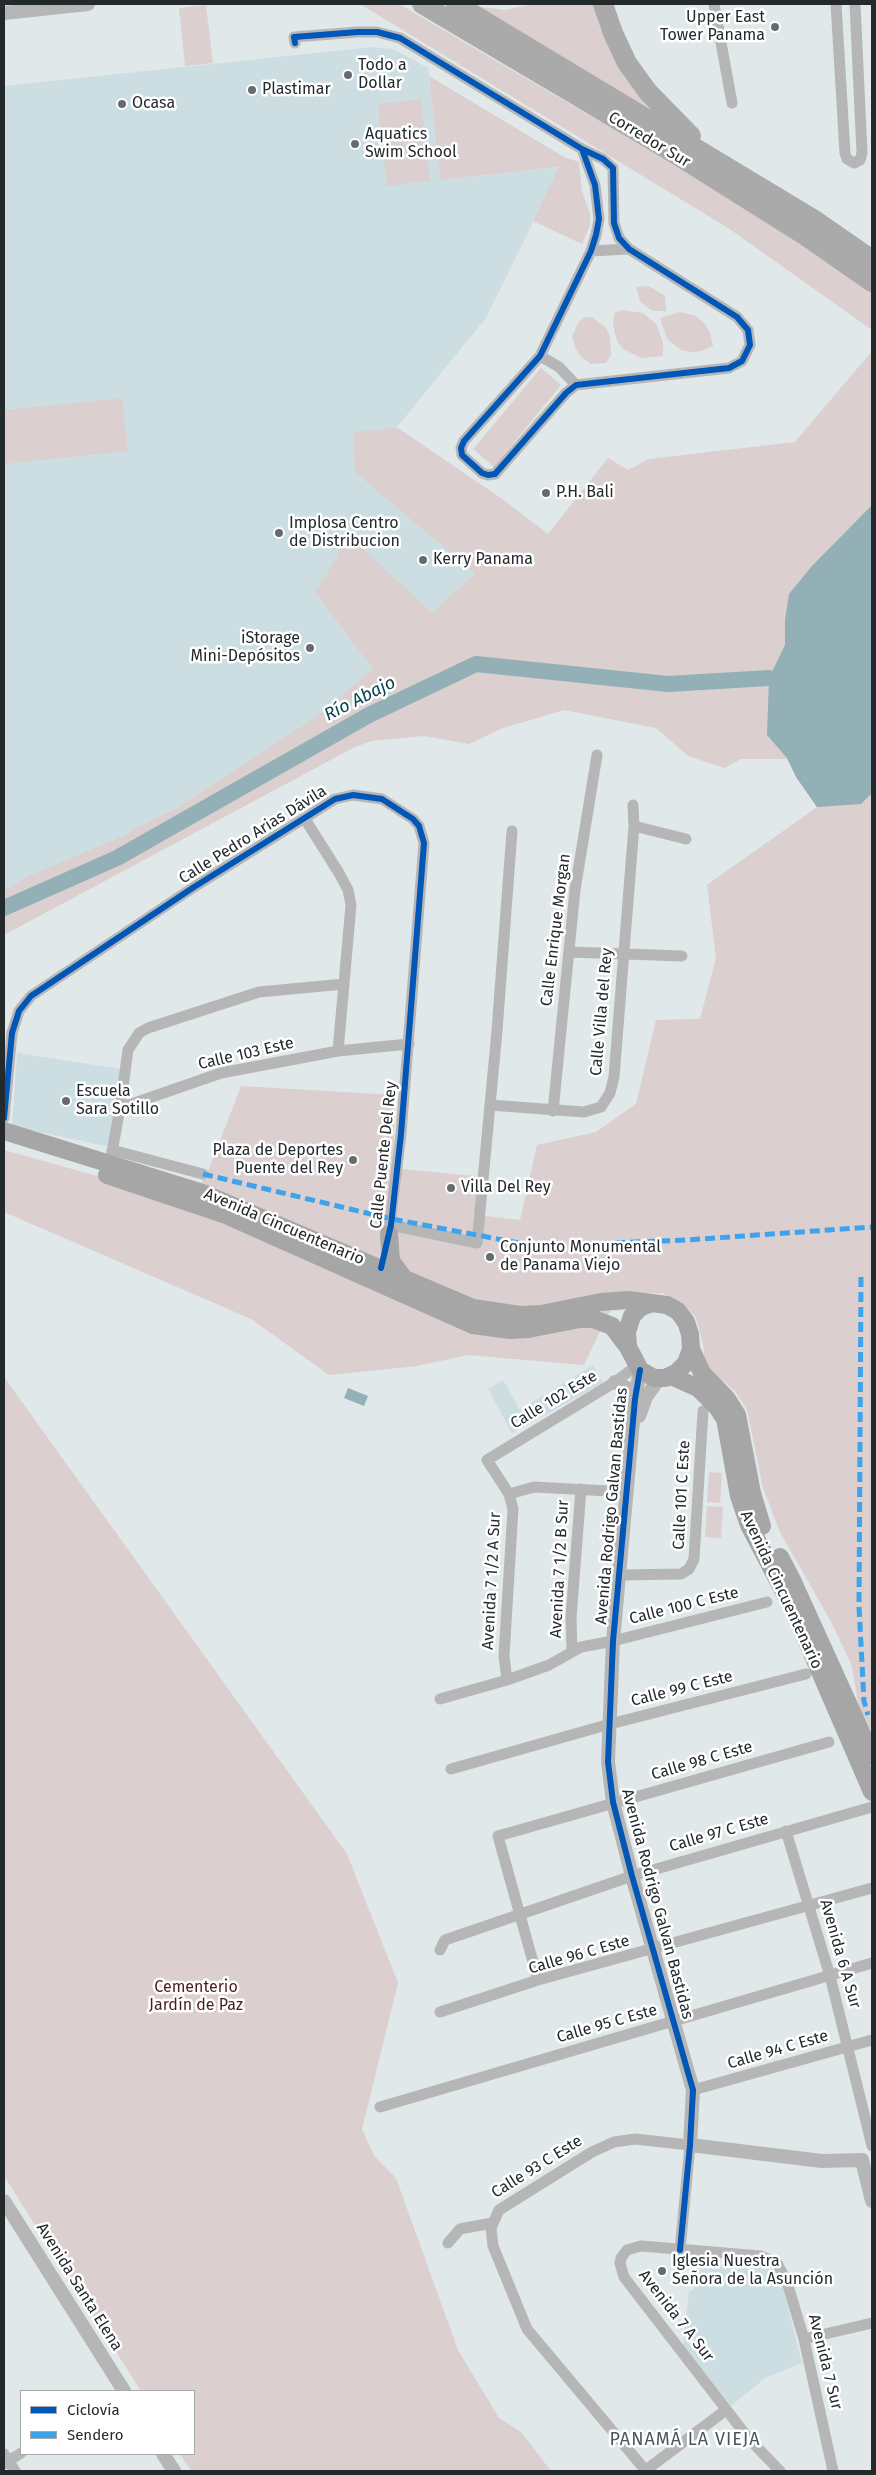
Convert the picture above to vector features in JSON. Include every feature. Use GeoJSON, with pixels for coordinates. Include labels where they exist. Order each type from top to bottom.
{"type":"FeatureCollection","features":[{"type":"Feature","properties":{"kind":"highway","name":"Corredor Sur"},"geometry":{"type":"LineString","coordinates":[[456,4],[724,165],[810,227],[872,282]]}},
{"type":"Feature","properties":{"kind":"highway"},"geometry":{"type":"LineString","coordinates":[[603,4],[613,33],[627,63],[648,92],[692,137],[724,165]]}},
{"type":"Feature","properties":{"kind":"highway","name":"Corredor Sur"},"geometry":{"type":"LineString","coordinates":[[424,6],[682,158],[872,260]]}},
{"type":"Feature","properties":{"kind":"main road","name":"Avenida Cincuentenario"},"geometry":{"type":"LineString","coordinates":[[4,1131],[111,1157],[203,1193],[473,1308],[509,1314],[541,1314],[600,1302],[628,1300],[652,1303]]}},
{"type":"Feature","properties":{"kind":"main road","name":"Avenida Cincuentenario"},"geometry":{"type":"LineString","coordinates":[[4,1143],[163,1192],[226,1215],[459,1320],[490,1328],[528,1329],[574,1320],[593,1319],[612,1326],[628,1347]]}},
{"type":"Feature","properties":{"kind":"main road"},"geometry":{"type":"LineString","coordinates":[[355,1257],[377,1253],[389,1235]]}},
{"type":"Feature","properties":{"kind":"main road"},"geometry":{"type":"LineString","coordinates":[[389,1235],[391,1261],[403,1278]]}},
{"type":"Feature","properties":{"kind":"main road"},"geometry":{"type":"LineString","coordinates":[[381,1268],[394,1284],[490,1328]]}},
{"type":"Feature","properties":{"kind":"main road"},"geometry":{"type":"LineString","coordinates":[[652,1303],[667,1305],[678,1311],[688,1329],[690,1348],[686,1363],[665,1378],[650,1376],[638,1368],[628,1347],[627,1332],[632,1316],[641,1307],[652,1303]]}},
{"type":"Feature","properties":{"kind":"main road","name":"Avenida Cincuentenario"},"geometry":{"type":"LineString","coordinates":[[690,1348],[702,1374],[727,1399],[737,1415],[752,1493],[760,1522],[792,1580],[872,1756]]}},
{"type":"Feature","properties":{"kind":"main road","name":"Avenida Cincuentenario"},"geometry":{"type":"LineString","coordinates":[[665,1378],[698,1388],[726,1419],[739,1496],[748,1525],[793,1609],[872,1792]]}},
{"type":"Feature","properties":{"kind":"street"},"geometry":{"type":"LineString","coordinates":[[4,13],[88,4]]}},
{"type":"Feature","properties":{"kind":"street"},"geometry":{"type":"LineString","coordinates":[[714,4],[732,103]]}},
{"type":"Feature","properties":{"kind":"street"},"geometry":{"type":"LineString","coordinates":[[855,5],[862,153],[860,160],[854,163],[846,159],[845,153],[836,6],[855,5]]}},
{"type":"Feature","properties":{"kind":"street"},"geometry":{"type":"LineString","coordinates":[[295,40],[358,32],[377,32],[400,38],[582,149],[603,159],[613,168],[615,180],[614,223],[619,238],[629,249],[737,317],[748,330],[750,345],[742,361],[730,368],[576,385],[566,393],[495,474],[488,475],[482,473],[462,456],[461,448],[464,441],[540,356],[591,251],[599,219],[595,185],[582,149]]}},
{"type":"Feature","properties":{"kind":"street"},"geometry":{"type":"LineString","coordinates":[[591,251],[629,249]]}},
{"type":"Feature","properties":{"kind":"street"},"geometry":{"type":"LineString","coordinates":[[540,356],[559,367],[576,385]]}},
{"type":"Feature","properties":{"kind":"street","name":"Calle Enrique Morgan"},"geometry":{"type":"LineString","coordinates":[[553,1111],[575,890],[597,755]]}},
{"type":"Feature","properties":{"kind":"street","name":"Calle Pedro Arias Dávila"},"geometry":{"type":"LineString","coordinates":[[4,1118],[12,1033],[19,1010],[31,996],[186,892],[306,819],[335,799],[353,795],[382,799],[398,807],[418,826],[424,842],[409,1044]]}},
{"type":"Feature","properties":{"kind":"street","name":"Calle Villa del Rey"},"geometry":{"type":"LineString","coordinates":[[490,1105],[584,1112],[602,1107],[610,1093],[614,1077],[634,826],[633,805]]}},
{"type":"Feature","properties":{"kind":"street"},"geometry":{"type":"LineString","coordinates":[[306,819],[348,890],[350,918],[338,1051]]}},
{"type":"Feature","properties":{"kind":"street"},"geometry":{"type":"LineString","coordinates":[[634,826],[686,839]]}},
{"type":"Feature","properties":{"kind":"street"},"geometry":{"type":"LineString","coordinates":[[389,1235],[476,1243],[490,1105],[512,830]]}},
{"type":"Feature","properties":{"kind":"street"},"geometry":{"type":"LineString","coordinates":[[569,952],[682,956]]}},
{"type":"Feature","properties":{"kind":"street"},"geometry":{"type":"LineString","coordinates":[[203,1174],[111,1157],[128,1050],[139,1034],[148,1028],[259,992],[344,984]]}},
{"type":"Feature","properties":{"kind":"street","name":"Calle 103 Este"},"geometry":{"type":"LineString","coordinates":[[120,1108],[221,1073],[338,1051],[409,1044]]}},
{"type":"Feature","properties":{"kind":"street","name":"Calle Puente Del Rey"},"geometry":{"type":"LineString","coordinates":[[381,1268],[389,1235],[409,1044]]}},
{"type":"Feature","properties":{"kind":"street","name":"Calle 102 Este"},"geometry":{"type":"LineString","coordinates":[[487,1460],[638,1368]]}},
{"type":"Feature","properties":{"kind":"street","name":"Avenida Rodrigo Galvan Bastidas"},"geometry":{"type":"LineString","coordinates":[[638,1368],[619,1575],[608,1762],[613,1802],[632,1876],[693,2090],[690,2145]]}},
{"type":"Feature","properties":{"kind":"street","name":"Avenida Rodrigo Galvan Bastidas"},"geometry":{"type":"LineString","coordinates":[[632,1434],[646,1397],[665,1378]]}},
{"type":"Feature","properties":{"kind":"street"},"geometry":{"type":"LineString","coordinates":[[616,1382],[632,1391],[635,1399]]}},
{"type":"Feature","properties":{"kind":"street","name":"Calle 101 C Este"},"geometry":{"type":"LineString","coordinates":[[619,1575],[681,1574],[689,1569],[694,1559],[703,1411]]}},
{"type":"Feature","properties":{"kind":"street","name":"Avenida 7 1/2 A Sur"},"geometry":{"type":"LineString","coordinates":[[487,1460],[509,1494],[513,1509],[504,1656],[507,1680]]}},
{"type":"Feature","properties":{"kind":"street"},"geometry":{"type":"LineString","coordinates":[[509,1494],[534,1487],[627,1492]]}},
{"type":"Feature","properties":{"kind":"street","name":"Avenida 7 1/2 B Sur"},"geometry":{"type":"LineString","coordinates":[[572,1651],[571,1617],[581,1489]]}},
{"type":"Feature","properties":{"kind":"street","name":"Calle 100 C Este"},"geometry":{"type":"LineString","coordinates":[[440,1699],[507,1680],[550,1665],[581,1647],[614,1641],[767,1602]]}},
{"type":"Feature","properties":{"kind":"street","name":"Calle 99 C Este"},"geometry":{"type":"LineString","coordinates":[[451,1769],[610,1724],[806,1674]]}},
{"type":"Feature","properties":{"kind":"street","name":"Calle 98 C Este"},"geometry":{"type":"LineString","coordinates":[[520,1914],[498,1836],[829,1742]]}},
{"type":"Feature","properties":{"kind":"street","name":"Calle 97 C Este"},"geometry":{"type":"LineString","coordinates":[[440,1950],[444,1940],[632,1876],[872,1807]]}},
{"type":"Feature","properties":{"kind":"street","name":"Avenida 6 A Sur"},"geometry":{"type":"LineString","coordinates":[[786,1831],[830,1976],[872,2146]]}},
{"type":"Feature","properties":{"kind":"street","name":"Calle 96 C Este"},"geometry":{"type":"LineString","coordinates":[[440,2012],[538,1980],[872,1888]]}},
{"type":"Feature","properties":{"kind":"street"},"geometry":{"type":"LineString","coordinates":[[520,1914],[538,1980]]}},
{"type":"Feature","properties":{"kind":"street","name":"Calle 95 C Este"},"geometry":{"type":"LineString","coordinates":[[380,2107],[872,1964]]}},
{"type":"Feature","properties":{"kind":"street","name":"Calle 94 C Este"},"geometry":{"type":"LineString","coordinates":[[693,2090],[872,2040]]}},
{"type":"Feature","properties":{"kind":"street","name":"Calle 93 C Este"},"geometry":{"type":"LineString","coordinates":[[646,2471],[527,2329],[493,2246],[492,2223],[499,2210],[592,2152],[614,2142],[635,2139],[822,2161],[867,2159]]}},
{"type":"Feature","properties":{"kind":"street"},"geometry":{"type":"LineString","coordinates":[[680,2250],[690,2145]]}},
{"type":"Feature","properties":{"kind":"street"},"geometry":{"type":"LineString","coordinates":[[867,2159],[872,2201]]}},
{"type":"Feature","properties":{"kind":"street","name":"Avenida Santa Elena"},"geometry":{"type":"LineString","coordinates":[[4,2201],[121,2390]]}},
{"type":"Feature","properties":{"kind":"street"},"geometry":{"type":"LineString","coordinates":[[448,2243],[460,2229],[492,2223]]}},
{"type":"Feature","properties":{"kind":"street","name":"Avenida 7 A Sur"},"geometry":{"type":"LineString","coordinates":[[777,2263],[761,2256],[632,2247],[621,2258],[621,2269],[624,2277],[749,2439],[780,2471]]}},
{"type":"Feature","properties":{"kind":"street","name":"Avenida 7 Sur"},"geometry":{"type":"LineString","coordinates":[[777,2263],[787,2282],[804,2339],[833,2471]]}},
{"type":"Feature","properties":{"kind":"street"},"geometry":{"type":"LineString","coordinates":[[804,2339],[872,2323]]}},
{"type":"Feature","properties":{"kind":"street"},"geometry":{"type":"LineString","coordinates":[[646,2471],[726,2410]]}},
{"type":"Feature","properties":{"kind":"street"},"geometry":{"type":"LineString","coordinates":[[15,2471],[5,2459],[20,2452]]}},
{"type":"Feature","properties":{"kind":"street"},"geometry":{"type":"LineString","coordinates":[[164,2455],[174,2471]]}},
{"type":"Feature","properties":{"kind":"shaded area"},"geometry":{"type":"Polygon","coordinates":[[[372,47],[393,49],[428,68],[440,180],[560,167],[486,318],[397,427],[505,501],[498,551],[373,669],[316,717],[176,808],[130,831],[131,833],[4,891],[4,86],[372,47]]]}},
{"type":"Feature","properties":{"kind":"shaded area","name":"Escuela Sara Sotillo"},"geometry":{"type":"Polygon","coordinates":[[[17,1053],[122,1069],[110,1147],[12,1126],[17,1053]]]}},
{"type":"Feature","properties":{"kind":"shaded area"},"geometry":{"type":"Polygon","coordinates":[[[593,1365],[603,1383],[512,1433],[488,1389],[503,1380],[520,1410],[593,1365]]]}},
{"type":"Feature","properties":{"kind":"shaded area"},"geometry":{"type":"Polygon","coordinates":[[[695,2263],[768,2266],[777,2272],[783,2287],[802,2363],[765,2378],[731,2406],[683,2345],[689,2290],[693,2290],[695,2263]]]}},
{"type":"Feature","properties":{"kind":"green space"},"geometry":{"type":"Polygon","coordinates":[[[360,4],[399,4],[587,114],[654,149],[872,290],[872,330],[728,228],[360,4]]]}},
{"type":"Feature","properties":{"kind":"green space"},"geometry":{"type":"Polygon","coordinates":[[[534,4],[598,4],[655,110],[652,112],[474,6],[505,10],[534,4]]]}},
{"type":"Feature","properties":{"kind":"green space"},"geometry":{"type":"Polygon","coordinates":[[[206,5],[213,63],[185,66],[179,8],[206,5]]]}},
{"type":"Feature","properties":{"kind":"green space"},"geometry":{"type":"Polygon","coordinates":[[[429,76],[564,157],[579,162],[582,192],[590,213],[590,225],[582,244],[533,221],[559,167],[440,180],[429,76]]]}},
{"type":"Feature","properties":{"kind":"green space"},"geometry":{"type":"Polygon","coordinates":[[[421,99],[430,181],[387,186],[378,104],[421,99]]]}},
{"type":"Feature","properties":{"kind":"green space"},"geometry":{"type":"Polygon","coordinates":[[[649,286],[665,296],[666,311],[653,311],[640,302],[636,287],[649,286]]]}},
{"type":"Feature","properties":{"kind":"green space"},"geometry":{"type":"Polygon","coordinates":[[[622,310],[643,313],[656,324],[663,342],[663,356],[641,358],[623,349],[617,341],[613,325],[614,313],[622,310]]]}},
{"type":"Feature","properties":{"kind":"green space"},"geometry":{"type":"Polygon","coordinates":[[[680,312],[696,316],[704,323],[710,332],[713,346],[702,351],[691,352],[681,350],[667,339],[660,318],[680,312]]]}},
{"type":"Feature","properties":{"kind":"green space"},"geometry":{"type":"Polygon","coordinates":[[[592,317],[605,327],[610,336],[611,355],[606,363],[591,364],[580,356],[575,347],[572,337],[578,323],[583,318],[592,317]]]}},
{"type":"Feature","properties":{"kind":"green space","name":"Conjunto Monumental de Panama Viejo"},"geometry":{"type":"Polygon","coordinates":[[[872,351],[872,1732],[859,1707],[851,1663],[830,1620],[780,1532],[763,1488],[747,1410],[735,1391],[705,1366],[703,1343],[696,1318],[682,1302],[662,1293],[618,1294],[584,1365],[468,1355],[417,1366],[329,1375],[251,1319],[4,1212],[4,1150],[108,1179],[188,1205],[210,1167],[241,1086],[395,1095],[393,1168],[475,1176],[485,1216],[520,1220],[537,1145],[596,1132],[636,1104],[656,1020],[700,1019],[716,958],[707,885],[817,807],[796,777],[787,759],[741,759],[724,768],[688,756],[656,728],[564,710],[503,728],[469,744],[424,736],[371,741],[353,748],[4,935],[4,891],[22,879],[130,833],[130,831],[176,808],[316,717],[373,669],[315,592],[334,563],[346,533],[432,613],[475,573],[355,472],[353,436],[356,432],[397,428],[505,501],[548,534],[608,458],[628,470],[649,459],[795,442],[872,351]]]}},
{"type":"Feature","properties":{"kind":"green space"},"geometry":{"type":"Polygon","coordinates":[[[541,368],[561,385],[494,467],[473,449],[541,368]]]}},
{"type":"Feature","properties":{"kind":"green space"},"geometry":{"type":"Polygon","coordinates":[[[122,398],[128,451],[4,464],[4,410],[122,398]]]}},
{"type":"Feature","properties":{"kind":"green space","name":"Cementerio Jardín de Paz"},"geometry":{"type":"Polygon","coordinates":[[[4,1377],[347,1854],[398,1983],[362,2129],[374,2156],[396,2178],[458,2350],[499,2418],[521,2432],[551,2471],[191,2471],[181,2455],[195,2455],[195,2390],[140,2390],[4,2176],[4,1377]]]}},
{"type":"Feature","properties":{"kind":"green space"},"geometry":{"type":"Polygon","coordinates":[[[709,1472],[722,1473],[720,1503],[707,1502],[709,1472]]]}},
{"type":"Feature","properties":{"kind":"green space"},"geometry":{"type":"Polygon","coordinates":[[[707,1506],[723,1507],[721,1538],[705,1537],[707,1506]]]}},
{"type":"Feature","properties":{"kind":"water"},"geometry":{"type":"Polygon","coordinates":[[[872,505],[872,793],[861,804],[817,807],[796,777],[787,758],[767,735],[769,678],[785,645],[785,620],[789,594],[812,566],[872,505]]]}},
{"type":"Feature","properties":{"kind":"water"},"geometry":{"type":"Polygon","coordinates":[[[348,1388],[368,1396],[364,1406],[344,1398],[348,1388]]]}},
{"type":"Feature","properties":{"kind":"waterway","name":"Río Abajo"},"geometry":{"type":"LineString","coordinates":[[4,908],[117,858],[369,715],[476,664],[668,684],[769,678]]}},
{"type":"Feature","properties":{"kind":"marked path"},"geometry":{"type":"LineString","coordinates":[[203,1174],[392,1219],[535,1246],[686,1240],[872,1227]]}},
{"type":"Feature","properties":{"kind":"marked path"},"geometry":{"type":"LineString","coordinates":[[861,1277],[859,1607],[864,1701],[868,1715]]}},
{"type":"Feature","properties":{"kind":"cycle path"},"geometry":{"type":"LineString","coordinates":[[295,43],[294,37],[358,32],[377,32],[400,38],[582,149],[603,159],[613,168],[614,223],[619,238],[629,249],[737,317],[748,330],[750,345],[742,361],[729,368],[576,385],[566,393],[495,474],[488,475],[482,473],[462,455],[461,448],[464,441],[540,356],[591,251],[596,235],[599,219],[595,185],[582,149]]}},
{"type":"Feature","properties":{"kind":"cycle path"},"geometry":{"type":"LineString","coordinates":[[4,1118],[12,1033],[19,1011],[31,996],[194,887],[335,799],[353,795],[382,799],[413,819],[419,826],[424,843],[401,1134],[391,1225],[381,1268]]}},
{"type":"Feature","properties":{"kind":"cycle path"},"geometry":{"type":"LineString","coordinates":[[640,1370],[635,1399],[613,1641],[608,1762],[613,1802],[632,1876],[693,2090],[680,2250]]}},
{"type":"Feature","properties":{"kind":"place","name":"Upper East Tower Panama"},"geometry":{"type":"Point","coordinates":[775,27]}},
{"type":"Feature","properties":{"kind":"place","name":"Todo a Dollar"},"geometry":{"type":"Point","coordinates":[348,75]}},
{"type":"Feature","properties":{"kind":"place","name":"Plastimar"},"geometry":{"type":"Point","coordinates":[252,90]}},
{"type":"Feature","properties":{"kind":"place","name":"Ocasa"},"geometry":{"type":"Point","coordinates":[122,104]}},
{"type":"Feature","properties":{"kind":"place","name":"Aquatics Swim School"},"geometry":{"type":"Point","coordinates":[355,144]}},
{"type":"Feature","properties":{"kind":"place","name":"P.H. Bali"},"geometry":{"type":"Point","coordinates":[546,493]}},
{"type":"Feature","properties":{"kind":"place","name":"Implosa Centro de Distribucion"},"geometry":{"type":"Point","coordinates":[279,533]}},
{"type":"Feature","properties":{"kind":"place","name":"Kerry Panama"},"geometry":{"type":"Point","coordinates":[423,560]}},
{"type":"Feature","properties":{"kind":"place","name":"iStorage Mini-Depósitos"},"geometry":{"type":"Point","coordinates":[310,648]}},
{"type":"Feature","properties":{"kind":"place","name":"Escuela Sara Sotillo"},"geometry":{"type":"Point","coordinates":[66,1101]}},
{"type":"Feature","properties":{"kind":"place","name":"Plaza de Deportes Puente del Rey"},"geometry":{"type":"Point","coordinates":[353,1160]}},
{"type":"Feature","properties":{"kind":"place","name":"Villa Del Rey"},"geometry":{"type":"Point","coordinates":[451,1188]}},
{"type":"Feature","properties":{"kind":"place","name":"Conjunto Monumental de Panama Viejo"},"geometry":{"type":"Point","coordinates":[490,1257]}},
{"type":"Feature","properties":{"kind":"place","name":"Iglesia Nuestra Señora de la Asunción"},"geometry":{"type":"Point","coordinates":[662,2271]}},
{"type":"Feature","properties":{"kind":"district","name":"PANAMÁ LA VIEJA"},"geometry":{"type":"Point","coordinates":[685,2440]}}]}
